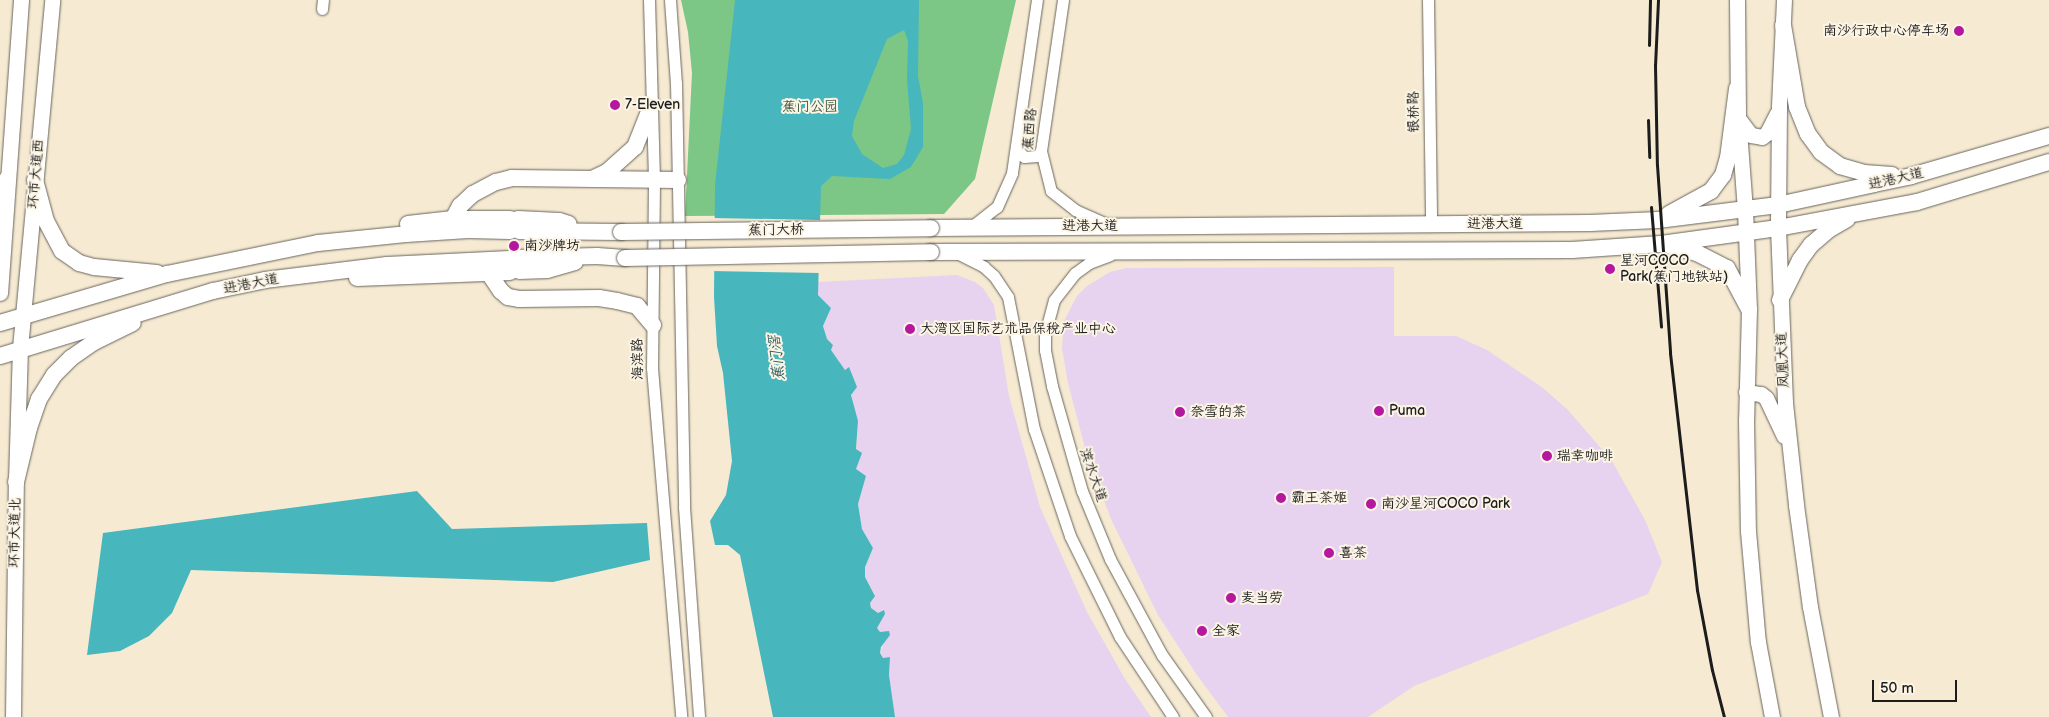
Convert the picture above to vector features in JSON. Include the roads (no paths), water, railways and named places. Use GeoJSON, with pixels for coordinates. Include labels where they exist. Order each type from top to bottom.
{"type":"FeatureCollection","features":[{"type":"Feature","properties":{"kind":"highway"},"geometry":{"type":"LineString","coordinates":[[1783,25],[1798,107],[1808,134],[1821,152],[1840,166],[1864,173],[1911,176]]}},
{"type":"Feature","properties":{"kind":"highway"},"geometry":{"type":"LineString","coordinates":[[1658,220],[1711,191],[1723,175],[1728,158],[1737,89]]}},
{"type":"Feature","properties":{"kind":"highway"},"geometry":{"type":"LineString","coordinates":[[590,180],[607,172],[635,147],[652,104]]}},
{"type":"Feature","properties":{"kind":"highway","name":"进港大道"},"geometry":{"type":"LineString","coordinates":[[931,228],[1590,223],[1658,220],[1778,205],[1911,176],[2049,136]]}},
{"type":"Feature","properties":{"kind":"highway","name":"进港大道"},"geometry":{"type":"LineString","coordinates":[[931,252],[1572,250],[1661,244],[1778,228],[1917,202],[2049,162]]}},
{"type":"Feature","properties":{"kind":"highway"},"geometry":{"type":"LineString","coordinates":[[0,198],[9,170]]}},
{"type":"Feature","properties":{"kind":"highway"},"geometry":{"type":"LineString","coordinates":[[36,172],[46,220],[53,237],[62,251],[79,263],[94,267],[167,274]]}},
{"type":"Feature","properties":{"kind":"highway"},"geometry":{"type":"LineString","coordinates":[[452,218],[460,206],[473,194],[496,182],[512,178],[678,180]]}},
{"type":"Feature","properties":{"kind":"highway"},"geometry":{"type":"LineString","coordinates":[[1874,184],[1870,190],[1870,201],[1880,209]]}},
{"type":"Feature","properties":{"kind":"highway"},"geometry":{"type":"LineString","coordinates":[[1780,300],[1800,260],[1811,245],[1828,230],[1856,214]]}},
{"type":"Feature","properties":{"kind":"highway"},"geometry":{"type":"LineString","coordinates":[[318,243],[376,228],[452,218],[514,225]]}},
{"type":"Feature","properties":{"kind":"highway","name":"蕉门大桥"},"geometry":{"type":"LineString","coordinates":[[514,225],[559,220],[593,232],[931,228]]}},
{"type":"Feature","properties":{"kind":"highway","name":"进港大道"},"geometry":{"type":"LineString","coordinates":[[0,323],[167,274],[318,243],[514,225]]}},
{"type":"Feature","properties":{"kind":"highway"},"geometry":{"type":"LineString","coordinates":[[1661,244],[1697,253],[1727,268],[1749,309]]}},
{"type":"Feature","properties":{"kind":"highway","name":"蕉门大桥"},"geometry":{"type":"LineString","coordinates":[[514,265],[547,270],[597,256],[625,258],[931,252]]}},
{"type":"Feature","properties":{"kind":"highway"},"geometry":{"type":"LineString","coordinates":[[219,290],[217,272],[229,261]]}},
{"type":"Feature","properties":{"kind":"highway","name":"进港大道"},"geometry":{"type":"LineString","coordinates":[[0,356],[20,348],[219,290],[315,272],[387,265],[514,265]]}},
{"type":"Feature","properties":{"kind":"highway"},"geometry":{"type":"LineString","coordinates":[[315,272],[357,278],[488,272],[514,265]]}},
{"type":"Feature","properties":{"kind":"highway"},"geometry":{"type":"LineString","coordinates":[[488,272],[501,291],[508,297],[519,299],[599,298],[617,301],[637,306],[653,325]]}},
{"type":"Feature","properties":{"kind":"highway"},"geometry":{"type":"LineString","coordinates":[[16,482],[39,399],[54,375],[70,358],[94,342],[173,303]]}},
{"type":"Feature","properties":{"kind":"main road","name":"环市大道西"},"geometry":{"type":"LineString","coordinates":[[0,293],[21,0]]}},
{"type":"Feature","properties":{"kind":"main road","name":"环市大道西"},"geometry":{"type":"LineString","coordinates":[[20,348],[52,0]]}},
{"type":"Feature","properties":{"kind":"main road"},"geometry":{"type":"LineString","coordinates":[[1737,0],[1738,117],[1746,210],[1749,309],[1746,392],[1748,531],[1758,642],[1772,717]]}},
{"type":"Feature","properties":{"kind":"main road","name":"凤凰大道"},"geometry":{"type":"LineString","coordinates":[[1784,0],[1779,107],[1778,228],[1780,300],[1790,449],[1810,607],[1831,717]]}},
{"type":"Feature","properties":{"kind":"main road"},"geometry":{"type":"LineString","coordinates":[[1738,117],[1751,136],[1762,137],[1772,124],[1779,107]]}},
{"type":"Feature","properties":{"kind":"main road"},"geometry":{"type":"LineString","coordinates":[[9,170],[36,172]]}},
{"type":"Feature","properties":{"kind":"main road","name":"环市大道北"},"geometry":{"type":"LineString","coordinates":[[13,717],[20,348]]}},
{"type":"Feature","properties":{"kind":"main road"},"geometry":{"type":"LineString","coordinates":[[1746,392],[1761,394],[1766,398],[1790,449]]}},
{"type":"Feature","properties":{"kind":"street","name":"海滨路"},"geometry":{"type":"LineString","coordinates":[[649,0],[654,181],[652,368],[681,717]]}},
{"type":"Feature","properties":{"kind":"street"},"geometry":{"type":"LineString","coordinates":[[670,0],[676,83],[686,535],[699,717]]}},
{"type":"Feature","properties":{"kind":"street","name":"蕉西路"},"geometry":{"type":"LineString","coordinates":[[971,227],[998,207],[1012,173],[1037,0]]}},
{"type":"Feature","properties":{"kind":"street","name":"蕉西路"},"geometry":{"type":"LineString","coordinates":[[1062,0],[1041,151],[1051,190],[1075,210],[1111,226]]}},
{"type":"Feature","properties":{"kind":"street","name":"银桥路"},"geometry":{"type":"LineString","coordinates":[[1428,0],[1431,224]]}},
{"type":"Feature","properties":{"kind":"street"},"geometry":{"type":"LineString","coordinates":[[1016,148],[1024,157],[1036,156],[1041,151]]}},
{"type":"Feature","properties":{"kind":"street"},"geometry":{"type":"LineString","coordinates":[[955,252],[984,267],[1002,286],[1008,297],[1012,309],[1025,392],[1034,429],[1044,465],[1070,536],[1120,637],[1172,717]]}},
{"type":"Feature","properties":{"kind":"street","name":"滨水大道"},"geometry":{"type":"LineString","coordinates":[[1121,252],[1089,263],[1064,286],[1048,316],[1045,350],[1070,457],[1110,559],[1143,624],[1206,717]]}},
{"type":"Feature","properties":{"kind":"water","name":"蕉门滘"},"geometry":{"type":"Polygon","coordinates":[[[735,0],[919,0],[918,76],[923,103],[923,147],[911,167],[890,179],[832,176],[821,186],[818,295],[831,308],[823,326],[827,339],[833,345],[831,350],[845,370],[849,367],[857,387],[851,395],[858,421],[856,449],[862,453],[856,469],[866,476],[858,504],[862,529],[873,548],[865,567],[865,577],[875,596],[870,603],[871,608],[878,613],[884,610],[885,614],[877,628],[880,632],[889,631],[890,635],[881,647],[880,653],[883,658],[890,657],[889,675],[895,717],[773,717],[740,555],[728,545],[715,545],[710,521],[726,495],[732,461],[723,373],[717,346],[714,297],[715,185],[735,0]],[[904,30],[887,39],[854,121],[852,136],[862,154],[883,168],[897,164],[904,155],[911,129],[907,80],[908,41],[904,30]]]}},
{"type":"Feature","properties":{"kind":"water"},"geometry":{"type":"Polygon","coordinates":[[[417,491],[452,529],[647,523],[650,560],[553,582],[191,570],[172,613],[149,636],[120,651],[87,655],[103,533],[417,491]]]}},
{"type":"Feature","properties":{"kind":"railway"},"geometry":{"type":"LineString","coordinates":[[1649,45],[1650,0]]}},
{"type":"Feature","properties":{"kind":"railway"},"geometry":{"type":"LineString","coordinates":[[1658,0],[1655,65],[1657,165],[1670,353],[1697,590],[1712,670],[1724,717]]}},
{"type":"Feature","properties":{"kind":"railway"},"geometry":{"type":"LineString","coordinates":[[1648,120],[1649,157]]}},
{"type":"Feature","properties":{"kind":"railway"},"geometry":{"type":"LineString","coordinates":[[1651,207],[1661,327]]}},
{"type":"Feature","properties":{"kind":"place","name":"南沙行政中心停车场"},"geometry":{"type":"Point","coordinates":[1959,31]}},
{"type":"Feature","properties":{"kind":"place","name":"7-Eleven"},"geometry":{"type":"Point","coordinates":[615,105]}},
{"type":"Feature","properties":{"kind":"place","name":"南沙牌坊"},"geometry":{"type":"Point","coordinates":[514,246]}},
{"type":"Feature","properties":{"kind":"place","name":"星河COCO Park(蕉门地铁站)"},"geometry":{"type":"Point","coordinates":[1610,269]}},
{"type":"Feature","properties":{"kind":"place","name":"大湾区国际艺术品保税产业中心"},"geometry":{"type":"Point","coordinates":[910,329]}},
{"type":"Feature","properties":{"kind":"place","name":"Puma"},"geometry":{"type":"Point","coordinates":[1379,411]}},
{"type":"Feature","properties":{"kind":"place","name":"奈雪的茶"},"geometry":{"type":"Point","coordinates":[1180,412]}},
{"type":"Feature","properties":{"kind":"place","name":"瑞幸咖啡"},"geometry":{"type":"Point","coordinates":[1547,456]}},
{"type":"Feature","properties":{"kind":"place","name":"霸王茶姬"},"geometry":{"type":"Point","coordinates":[1281,498]}},
{"type":"Feature","properties":{"kind":"place","name":"南沙星河COCO Park"},"geometry":{"type":"Point","coordinates":[1371,504]}},
{"type":"Feature","properties":{"kind":"place","name":"喜茶"},"geometry":{"type":"Point","coordinates":[1329,553]}},
{"type":"Feature","properties":{"kind":"place","name":"麦当劳"},"geometry":{"type":"Point","coordinates":[1231,598]}},
{"type":"Feature","properties":{"kind":"place","name":"全家"},"geometry":{"type":"Point","coordinates":[1202,631]}},
{"type":"Feature","properties":{"kind":"park label","name":"蕉门公园"},"geometry":{"type":"Point","coordinates":[810,107]}}]}
